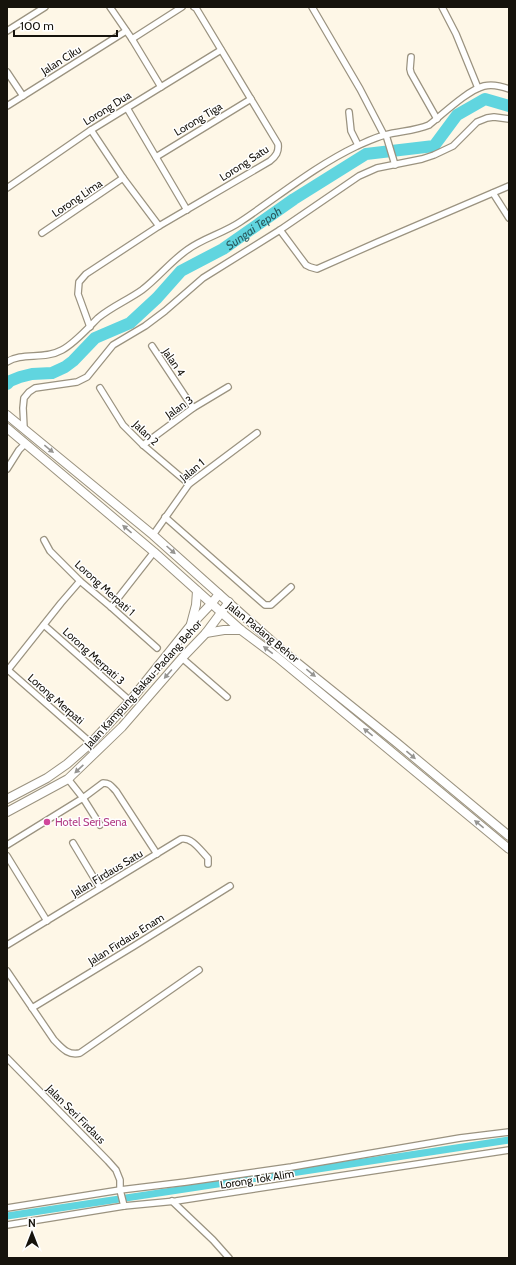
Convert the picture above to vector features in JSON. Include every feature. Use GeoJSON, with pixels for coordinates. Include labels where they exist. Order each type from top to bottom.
{"type":"FeatureCollection","features":[{"type":"Feature","properties":{"kind":"main road","name":"Jalan Padang Behor"},"geometry":{"type":"LineString","coordinates":[[7,415],[153,535],[285,653],[509,836]]}},
{"type":"Feature","properties":{"kind":"main road","name":"Jalan Padang Behor"},"geometry":{"type":"LineString","coordinates":[[7,428],[154,552],[241,630],[283,662],[509,849]]}},
{"type":"Feature","properties":{"kind":"main road"},"geometry":{"type":"LineString","coordinates":[[190,625],[196,605],[197,591]]}},
{"type":"Feature","properties":{"kind":"main road","name":"Jalan Kampung Bakau-Padang Behor"},"geometry":{"type":"LineString","coordinates":[[7,799],[47,778],[67,764],[91,743],[130,702],[190,625],[219,594]]}},
{"type":"Feature","properties":{"kind":"main road","name":"Jalan Kampung Bakau-Padang Behor"},"geometry":{"type":"LineString","coordinates":[[7,812],[68,780],[122,727],[182,658],[206,634],[229,602]]}},
{"type":"Feature","properties":{"kind":"main road"},"geometry":{"type":"LineString","coordinates":[[206,634],[224,630],[241,630]]}},
{"type":"Feature","properties":{"kind":"street"},"geometry":{"type":"LineString","coordinates":[[7,31],[45,7]]}},
{"type":"Feature","properties":{"kind":"street"},"geometry":{"type":"LineString","coordinates":[[110,7],[132,39],[161,87]]}},
{"type":"Feature","properties":{"kind":"street"},"geometry":{"type":"LineString","coordinates":[[132,39],[182,7]]}},
{"type":"Feature","properties":{"kind":"street","name":"Lorong Satu"},"geometry":{"type":"LineString","coordinates":[[90,327],[78,294],[80,282],[86,274],[159,226],[270,161],[278,153],[278,144],[194,7]]}},
{"type":"Feature","properties":{"kind":"street"},"geometry":{"type":"LineString","coordinates":[[312,7],[386,137],[395,165]]}},
{"type":"Feature","properties":{"kind":"street"},"geometry":{"type":"LineString","coordinates":[[442,7],[456,34],[478,88]]}},
{"type":"Feature","properties":{"kind":"street","name":"Jalan Ciku"},"geometry":{"type":"LineString","coordinates":[[7,106],[126,31]]}},
{"type":"Feature","properties":{"kind":"street","name":"Lorong Dua"},"geometry":{"type":"LineString","coordinates":[[7,188],[90,130],[221,50]]}},
{"type":"Feature","properties":{"kind":"street"},"geometry":{"type":"LineString","coordinates":[[411,57],[411,73],[437,119]]}},
{"type":"Feature","properties":{"kind":"street"},"geometry":{"type":"LineString","coordinates":[[7,72],[23,96]]}},
{"type":"Feature","properties":{"kind":"street"},"geometry":{"type":"LineString","coordinates":[[7,362],[12,359],[23,357],[49,356],[63,350],[90,327],[99,317],[151,283],[173,261],[187,250],[239,223],[320,167],[358,145],[429,125],[469,93],[485,85],[496,85],[509,89]]}},
{"type":"Feature","properties":{"kind":"street","name":"Lorong Tiga"},"geometry":{"type":"LineString","coordinates":[[156,157],[251,99]]}},
{"type":"Feature","properties":{"kind":"street"},"geometry":{"type":"LineString","coordinates":[[127,108],[187,210]]}},
{"type":"Feature","properties":{"kind":"street"},"geometry":{"type":"LineString","coordinates":[[349,112],[351,132],[358,145]]}},
{"type":"Feature","properties":{"kind":"street"},"geometry":{"type":"LineString","coordinates":[[21,427],[24,398],[29,392],[35,388],[77,382],[87,377],[113,346],[145,326],[165,311],[203,278],[280,230],[364,173],[377,168],[422,159],[447,150],[458,142],[477,122],[487,118],[498,117],[509,119]]}},
{"type":"Feature","properties":{"kind":"street"},"geometry":{"type":"LineString","coordinates":[[90,130],[123,178],[159,226]]}},
{"type":"Feature","properties":{"kind":"street","name":"Lorong Lima"},"geometry":{"type":"LineString","coordinates":[[42,234],[123,178]]}},
{"type":"Feature","properties":{"kind":"street"},"geometry":{"type":"LineString","coordinates":[[280,230],[306,265],[310,268],[316,269],[509,186]]}},
{"type":"Feature","properties":{"kind":"street"},"geometry":{"type":"LineString","coordinates":[[493,193],[509,218]]}},
{"type":"Feature","properties":{"kind":"street","name":"Jalan 4"},"geometry":{"type":"LineString","coordinates":[[152,346],[193,408]]}},
{"type":"Feature","properties":{"kind":"street","name":"Jalan 3"},"geometry":{"type":"LineString","coordinates":[[142,445],[193,408],[228,387]]}},
{"type":"Feature","properties":{"kind":"street","name":"Jalan 2"},"geometry":{"type":"LineString","coordinates":[[100,388],[123,425],[142,445],[189,484]]}},
{"type":"Feature","properties":{"kind":"street","name":"Jalan 1"},"geometry":{"type":"LineString","coordinates":[[153,535],[189,484],[257,433]]}},
{"type":"Feature","properties":{"kind":"street"},"geometry":{"type":"LineString","coordinates":[[7,470],[23,442]]}},
{"type":"Feature","properties":{"kind":"street"},"geometry":{"type":"LineString","coordinates":[[165,517],[265,605],[271,605],[291,587]]}},
{"type":"Feature","properties":{"kind":"street","name":"Lorong Merpati 1"},"geometry":{"type":"LineString","coordinates":[[44,540],[50,551],[80,581],[157,648]]}},
{"type":"Feature","properties":{"kind":"street"},"geometry":{"type":"LineString","coordinates":[[111,607],[154,552]]}},
{"type":"Feature","properties":{"kind":"street"},"geometry":{"type":"LineString","coordinates":[[7,671],[80,581]]}},
{"type":"Feature","properties":{"kind":"street","name":"Lorong Merpati 3"},"geometry":{"type":"LineString","coordinates":[[44,625],[130,702]]}},
{"type":"Feature","properties":{"kind":"street"},"geometry":{"type":"LineString","coordinates":[[182,658],[227,697]]}},
{"type":"Feature","properties":{"kind":"street","name":"Lorong Merpati"},"geometry":{"type":"LineString","coordinates":[[7,671],[91,743]]}},
{"type":"Feature","properties":{"kind":"street"},"geometry":{"type":"LineString","coordinates":[[68,780],[83,798],[100,824]]}},
{"type":"Feature","properties":{"kind":"street"},"geometry":{"type":"LineString","coordinates":[[7,845],[83,798],[103,783],[110,784],[127,807],[157,854]]}},
{"type":"Feature","properties":{"kind":"street","name":"Jalan Firdaus Satu"},"geometry":{"type":"LineString","coordinates":[[7,945],[180,839],[186,838],[192,841],[208,858],[208,864]]}},
{"type":"Feature","properties":{"kind":"street"},"geometry":{"type":"LineString","coordinates":[[73,843],[100,888]]}},
{"type":"Feature","properties":{"kind":"street"},"geometry":{"type":"LineString","coordinates":[[7,856],[47,921]]}},
{"type":"Feature","properties":{"kind":"street","name":"Jalan Firdaus Enam"},"geometry":{"type":"LineString","coordinates":[[32,1008],[230,886]]}},
{"type":"Feature","properties":{"kind":"street"},"geometry":{"type":"LineString","coordinates":[[7,971],[54,1040],[61,1048],[74,1054],[80,1053],[199,970]]}},
{"type":"Feature","properties":{"kind":"street","name":"Jalan Seri Firdaus"},"geometry":{"type":"LineString","coordinates":[[7,1058],[116,1170],[120,1180],[120,1191],[123,1205]]}},
{"type":"Feature","properties":{"kind":"street"},"geometry":{"type":"LineString","coordinates":[[7,1208],[291,1167],[460,1138],[509,1132]]}},
{"type":"Feature","properties":{"kind":"street","name":"Lorong Tok Alim"},"geometry":{"type":"LineString","coordinates":[[7,1225],[123,1205],[142,1205],[172,1201],[509,1150]]}},
{"type":"Feature","properties":{"kind":"street"},"geometry":{"type":"LineString","coordinates":[[172,1201],[230,1258]]}},
{"type":"Feature","properties":{"kind":"waterway","name":"Sungai Tepoh"},"geometry":{"type":"LineString","coordinates":[[7,384],[10,381],[20,377],[32,374],[52,373],[65,367],[73,361],[95,338],[130,323],[157,298],[181,271],[223,249],[294,199],[366,154],[434,146],[457,115],[485,99],[509,106]]}},
{"type":"Feature","properties":{"kind":"waterway"},"geometry":{"type":"LineString","coordinates":[[7,1216],[509,1140]]}},
{"type":"Feature","properties":{"kind":"place","name":"Hotel Seri Sena"},"geometry":{"type":"Point","coordinates":[47,822]}}]}
